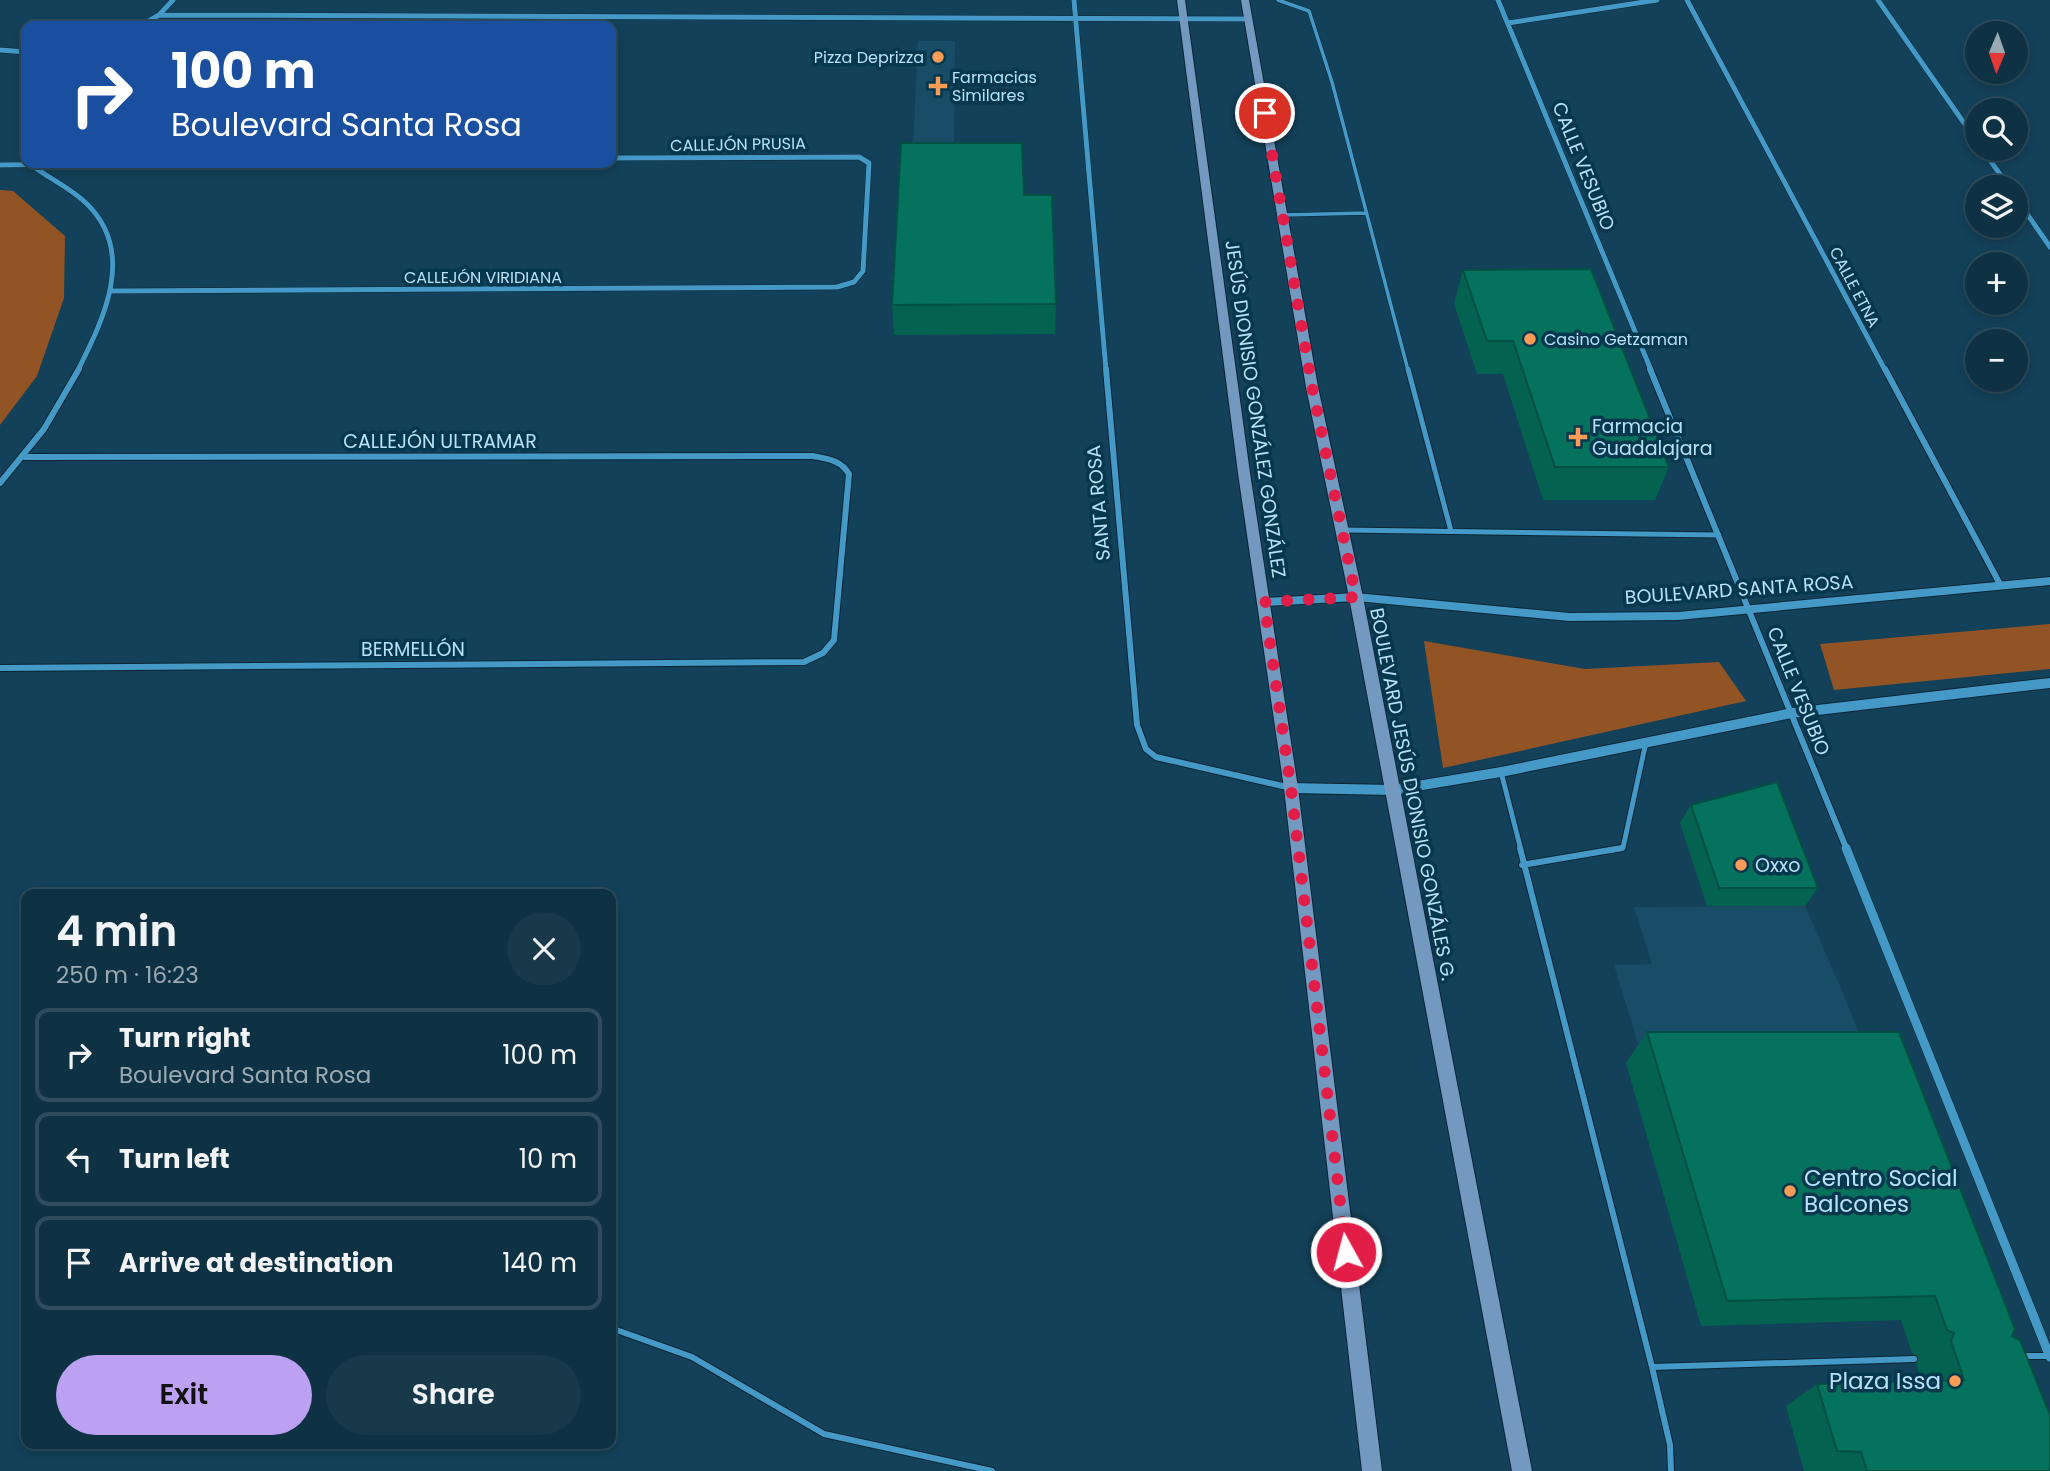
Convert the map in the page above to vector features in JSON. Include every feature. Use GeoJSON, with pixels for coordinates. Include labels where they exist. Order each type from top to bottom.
{"type":"FeatureCollection","features":[{"type":"Feature","properties":{"kind":"main road"},"geometry":{"type":"LineString","coordinates":[[1181,0],[1184,19]]}},
{"type":"Feature","properties":{"kind":"main road","name":"BOULEVARD JESÚS DIONISIO GONZÁLES G."},"geometry":{"type":"LineString","coordinates":[[1245,0],[1312,387],[1356,597],[1522,1471]]}},
{"type":"Feature","properties":{"kind":"main road","name":"JESÚS DIONISIO GONZÁLEZ GONZÁLEZ"},"geometry":{"type":"LineString","coordinates":[[1184,19],[1291,788],[1372,1471]]}},
{"type":"Feature","properties":{"kind":"street"},"geometry":{"type":"LineString","coordinates":[[149,21],[159,15],[173,0]]}},
{"type":"Feature","properties":{"kind":"street","name":"SANTA ROSA"},"geometry":{"type":"LineString","coordinates":[[1074,0],[1138,726],[1146,749],[1156,757],[1291,788],[1393,790]]}},
{"type":"Feature","properties":{"kind":"street","name":"CALLE VESUBIO"},"geometry":{"type":"LineString","coordinates":[[1498,0],[1792,713],[2050,1356]]}},
{"type":"Feature","properties":{"kind":"street"},"geometry":{"type":"LineString","coordinates":[[1508,23],[1657,0]]}},
{"type":"Feature","properties":{"kind":"street","name":"CALLE ETNA"},"geometry":{"type":"LineString","coordinates":[[1687,0],[2001,586]]}},
{"type":"Feature","properties":{"kind":"street"},"geometry":{"type":"LineString","coordinates":[[1878,0],[1965,124]]}},
{"type":"Feature","properties":{"kind":"street"},"geometry":{"type":"LineString","coordinates":[[159,15],[1249,19]]}},
{"type":"Feature","properties":{"kind":"street"},"geometry":{"type":"LineString","coordinates":[[0,50],[21,52]]}},
{"type":"Feature","properties":{"kind":"street"},"geometry":{"type":"LineString","coordinates":[[21,119],[21,139]]}},
{"type":"Feature","properties":{"kind":"street","name":"CALLEJÓN PRUSIA"},"geometry":{"type":"LineString","coordinates":[[616,158],[843,155],[866,160],[869,163],[863,271],[854,282]]}},
{"type":"Feature","properties":{"kind":"street"},"geometry":{"type":"LineString","coordinates":[[0,164],[21,164]]}},
{"type":"Feature","properties":{"kind":"street"},"geometry":{"type":"LineString","coordinates":[[0,483],[24,457],[68,389],[112,290],[107,239],[93,210],[68,188],[36,168]]}},
{"type":"Feature","properties":{"kind":"street"},"geometry":{"type":"LineString","coordinates":[[2028,215],[2050,247]]}},
{"type":"Feature","properties":{"kind":"street","name":"CALLEJÓN VIRIDIANA"},"geometry":{"type":"LineString","coordinates":[[112,290],[837,287],[854,282]]}},
{"type":"Feature","properties":{"kind":"street","name":"CALLEJÓN ULTRAMAR"},"geometry":{"type":"LineString","coordinates":[[24,457],[813,456],[833,459],[845,465],[849,474],[834,640],[823,653]]}},
{"type":"Feature","properties":{"kind":"street","name":"BOULEVARD SANTA ROSA"},"geometry":{"type":"LineString","coordinates":[[1264,602],[1356,597],[1569,617],[1678,616],[2050,581]]}},
{"type":"Feature","properties":{"kind":"street","name":"BERMELLÓN"},"geometry":{"type":"LineString","coordinates":[[0,668],[804,662],[823,653]]}},
{"type":"Feature","properties":{"kind":"street"},"geometry":{"type":"LineString","coordinates":[[1393,790],[1501,772],[1792,713],[2050,683]]}},
{"type":"Feature","properties":{"kind":"lane"},"geometry":{"type":"LineString","coordinates":[[1279,0],[1309,11],[1332,82],[1451,531]]}},
{"type":"Feature","properties":{"kind":"lane"},"geometry":{"type":"LineString","coordinates":[[1282,215],[1366,213]]}},
{"type":"Feature","properties":{"kind":"lane"},"geometry":{"type":"LineString","coordinates":[[1343,530],[1718,535]]}},
{"type":"Feature","properties":{"kind":"lane"},"geometry":{"type":"LineString","coordinates":[[1522,865],[1623,848],[1646,743]]}},
{"type":"Feature","properties":{"kind":"lane"},"geometry":{"type":"LineString","coordinates":[[1501,772],[1522,865],[1652,1367],[1670,1445],[1671,1471]]}},
{"type":"Feature","properties":{"kind":"lane"},"geometry":{"type":"LineString","coordinates":[[616,1330],[692,1357],[824,1434],[992,1471]]}},
{"type":"Feature","properties":{"kind":"lane"},"geometry":{"type":"LineString","coordinates":[[2008,1357],[2050,1356]]}},
{"type":"Feature","properties":{"kind":"lane"},"geometry":{"type":"LineString","coordinates":[[1652,1367],[1914,1359]]}},
{"type":"Feature","properties":{"kind":"shaded area"},"geometry":{"type":"Polygon","coordinates":[[[918,41],[955,41],[954,169],[912,170],[918,41]]]}},
{"type":"Feature","properties":{"kind":"shaded area"},"geometry":{"type":"Polygon","coordinates":[[[0,190],[13,191],[65,236],[64,298],[37,376],[0,425],[0,190]]]}},
{"type":"Feature","properties":{"kind":"shaded area"},"geometry":{"type":"Polygon","coordinates":[[[2050,624],[2050,669],[1834,690],[1820,644],[2050,624]]]}},
{"type":"Feature","properties":{"kind":"shaded area"},"geometry":{"type":"Polygon","coordinates":[[[1424,641],[1585,669],[1719,662],[1746,701],[1443,768],[1424,641]]]}},
{"type":"Feature","properties":{"kind":"shaded area"},"geometry":{"type":"Polygon","coordinates":[[[1805,906],[1870,1063],[1644,1063],[1614,965],[1652,964],[1634,907],[1805,906]]]}},
{"type":"Feature","properties":{"kind":"building"},"geometry":{"type":"Polygon","coordinates":[[[901,143],[1022,143],[1024,195],[1052,195],[1056,304],[892,305],[901,143]]]}},
{"type":"Feature","properties":{"kind":"building"},"geometry":{"type":"Polygon","coordinates":[[[1591,269],[1669,467],[1555,467],[1513,341],[1487,341],[1463,270],[1591,269]]]}},
{"type":"Feature","properties":{"kind":"building","name":"Oxxo"},"geometry":{"type":"Polygon","coordinates":[[[1777,782],[1818,888],[1719,888],[1691,805],[1777,782]]]}},
{"type":"Feature","properties":{"kind":"building"},"geometry":{"type":"Polygon","coordinates":[[[1647,1032],[1899,1032],[2015,1329],[2012,1336],[2020,1340],[2050,1415],[2050,1471],[1867,1471],[1861,1452],[1837,1451],[1817,1384],[1964,1380],[1951,1341],[1954,1333],[1947,1330],[1935,1296],[1727,1301],[1647,1032]]]}},
{"type":"Feature","properties":{"kind":"place","name":"Pizza Deprizza"},"geometry":{"type":"Point","coordinates":[938,57]}},
{"type":"Feature","properties":{"kind":"place","name":"Farmacias Similares"},"geometry":{"type":"Point","coordinates":[938,86]}},
{"type":"Feature","properties":{"kind":"place","name":"Casino Getzaman"},"geometry":{"type":"Point","coordinates":[1530,339]}},
{"type":"Feature","properties":{"kind":"place","name":"Farmacia Guadalajara"},"geometry":{"type":"Point","coordinates":[1578,437]}},
{"type":"Feature","properties":{"kind":"place","name":"Oxxo"},"geometry":{"type":"Point","coordinates":[1741,865]}},
{"type":"Feature","properties":{"kind":"place","name":"Centro Social Balcones"},"geometry":{"type":"Point","coordinates":[1790,1191]}},
{"type":"Feature","properties":{"kind":"place","name":"Plaza Issa"},"geometry":{"type":"Point","coordinates":[1955,1381]}},
{"type":"Feature","properties":{"kind":"route"},"geometry":{"type":"LineString","coordinates":[[1265,113],[1312,387],[1356,597],[1264,602],[1291,788],[1346,1252]]}}]}
